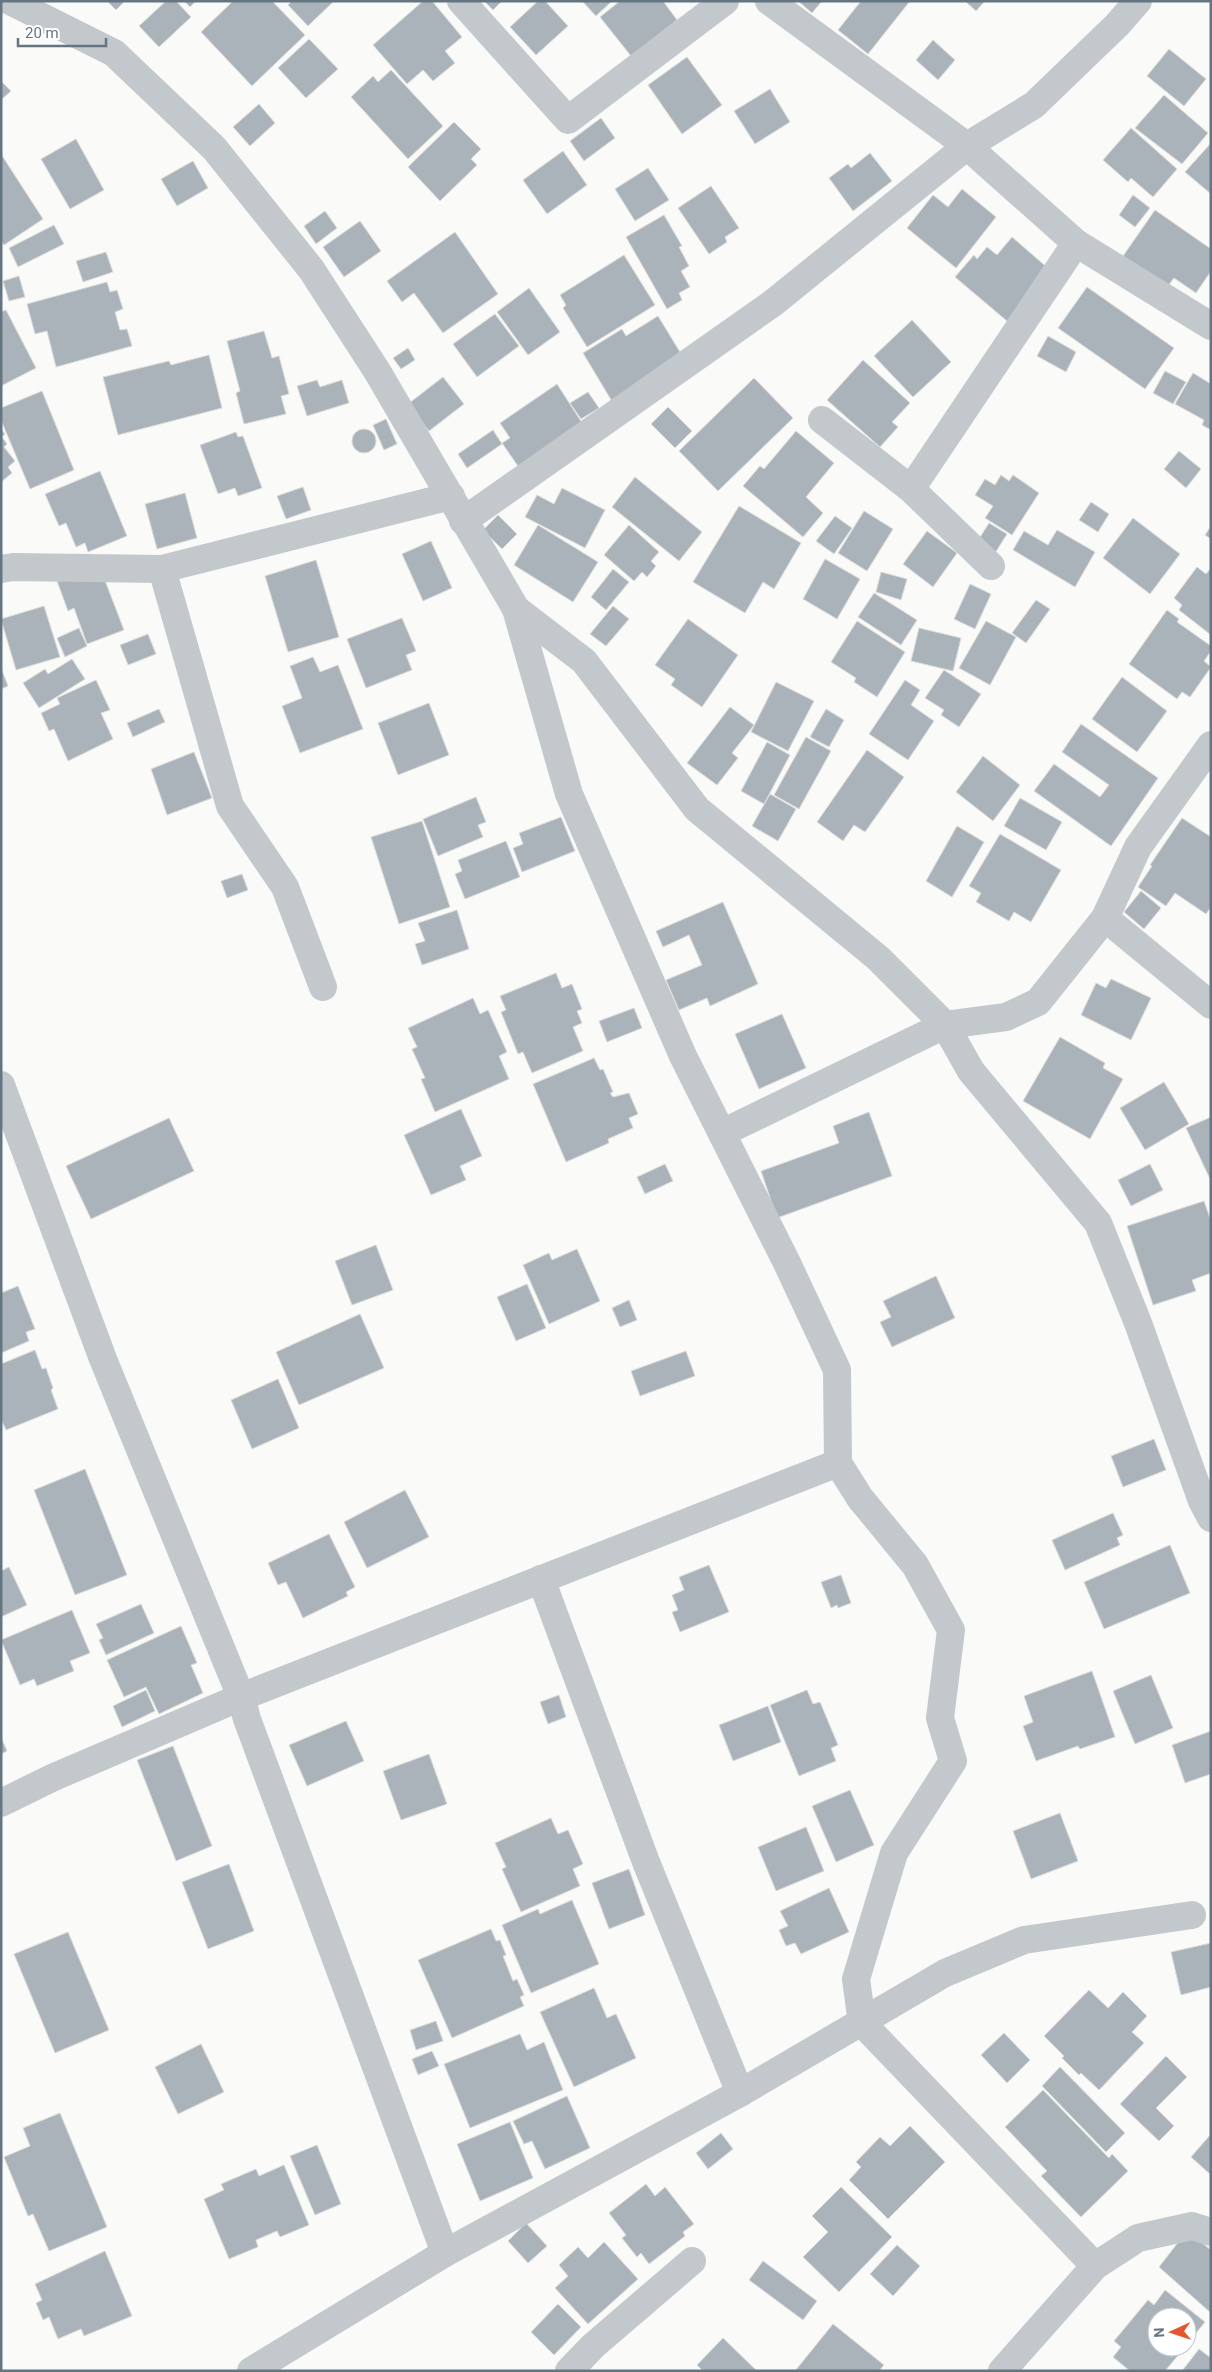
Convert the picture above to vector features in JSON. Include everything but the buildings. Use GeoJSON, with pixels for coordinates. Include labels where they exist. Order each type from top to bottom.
{"type":"FeatureCollection","features":[{"type":"Feature","properties":{"kind":"street"},"geometry":{"type":"LineString","coordinates":[[10,1],[114,53],[214,148],[310,270],[377,371],[516,609],[569,794],[684,1056],[837,1370],[838,1463],[860,1498],[915,1565],[951,1630],[940,1718],[953,1762],[894,1853],[856,1979],[862,2023],[1095,2266]]}},
{"type":"Feature","properties":{"kind":"street"},"geometry":{"type":"LineString","coordinates":[[461,1],[568,120],[725,1]]}},
{"type":"Feature","properties":{"kind":"street"},"geometry":{"type":"LineString","coordinates":[[769,1],[967,146],[1076,243],[1211,326]]}},
{"type":"Feature","properties":{"kind":"street"},"geometry":{"type":"LineString","coordinates":[[464,521],[773,303],[967,146],[1034,105],[1117,25],[1138,1]]}},
{"type":"Feature","properties":{"kind":"street"},"geometry":{"type":"LineString","coordinates":[[911,489],[1076,243]]}},
{"type":"Feature","properties":{"kind":"street"},"geometry":{"type":"LineString","coordinates":[[822,420],[911,489],[991,566]]}},
{"type":"Feature","properties":{"kind":"street"},"geometry":{"type":"LineString","coordinates":[[1,569],[13,567],[162,569],[451,496]]}},
{"type":"Feature","properties":{"kind":"street"},"geometry":{"type":"LineString","coordinates":[[162,569],[230,806],[285,887],[322,987]]}},
{"type":"Feature","properties":{"kind":"street"},"geometry":{"type":"LineString","coordinates":[[516,609],[584,662],[697,809],[878,958],[945,1025],[972,1071],[1098,1222],[1138,1323],[1202,1501],[1211,1518]]}},
{"type":"Feature","properties":{"kind":"street"},"geometry":{"type":"LineString","coordinates":[[722,1133],[945,1025],[1006,1017],[1038,1002],[1105,918],[1138,846],[1211,745]]}},
{"type":"Feature","properties":{"kind":"street"},"geometry":{"type":"LineString","coordinates":[[1105,918],[1211,1005]]}},
{"type":"Feature","properties":{"kind":"street"},"geometry":{"type":"LineString","coordinates":[[1,1085],[103,1359],[241,1696],[247,1719],[445,2253]]}},
{"type":"Feature","properties":{"kind":"street"},"geometry":{"type":"LineString","coordinates":[[1,1802],[241,1696],[838,1463]]}},
{"type":"Feature","properties":{"kind":"street"},"geometry":{"type":"LineString","coordinates":[[541,1579],[646,1862],[740,2093]]}},
{"type":"Feature","properties":{"kind":"street"},"geometry":{"type":"LineString","coordinates":[[251,2371],[445,2253],[740,2093],[945,1973],[1024,1940],[1192,1915]]}},
{"type":"Feature","properties":{"kind":"street"},"geometry":{"type":"LineString","coordinates":[[1002,2371],[1095,2266],[1138,2238],[1192,2226],[1211,2232]]}},
{"type":"Feature","properties":{"kind":"street"},"geometry":{"type":"LineString","coordinates":[[569,2371],[593,2346],[692,2261]]}}]}
